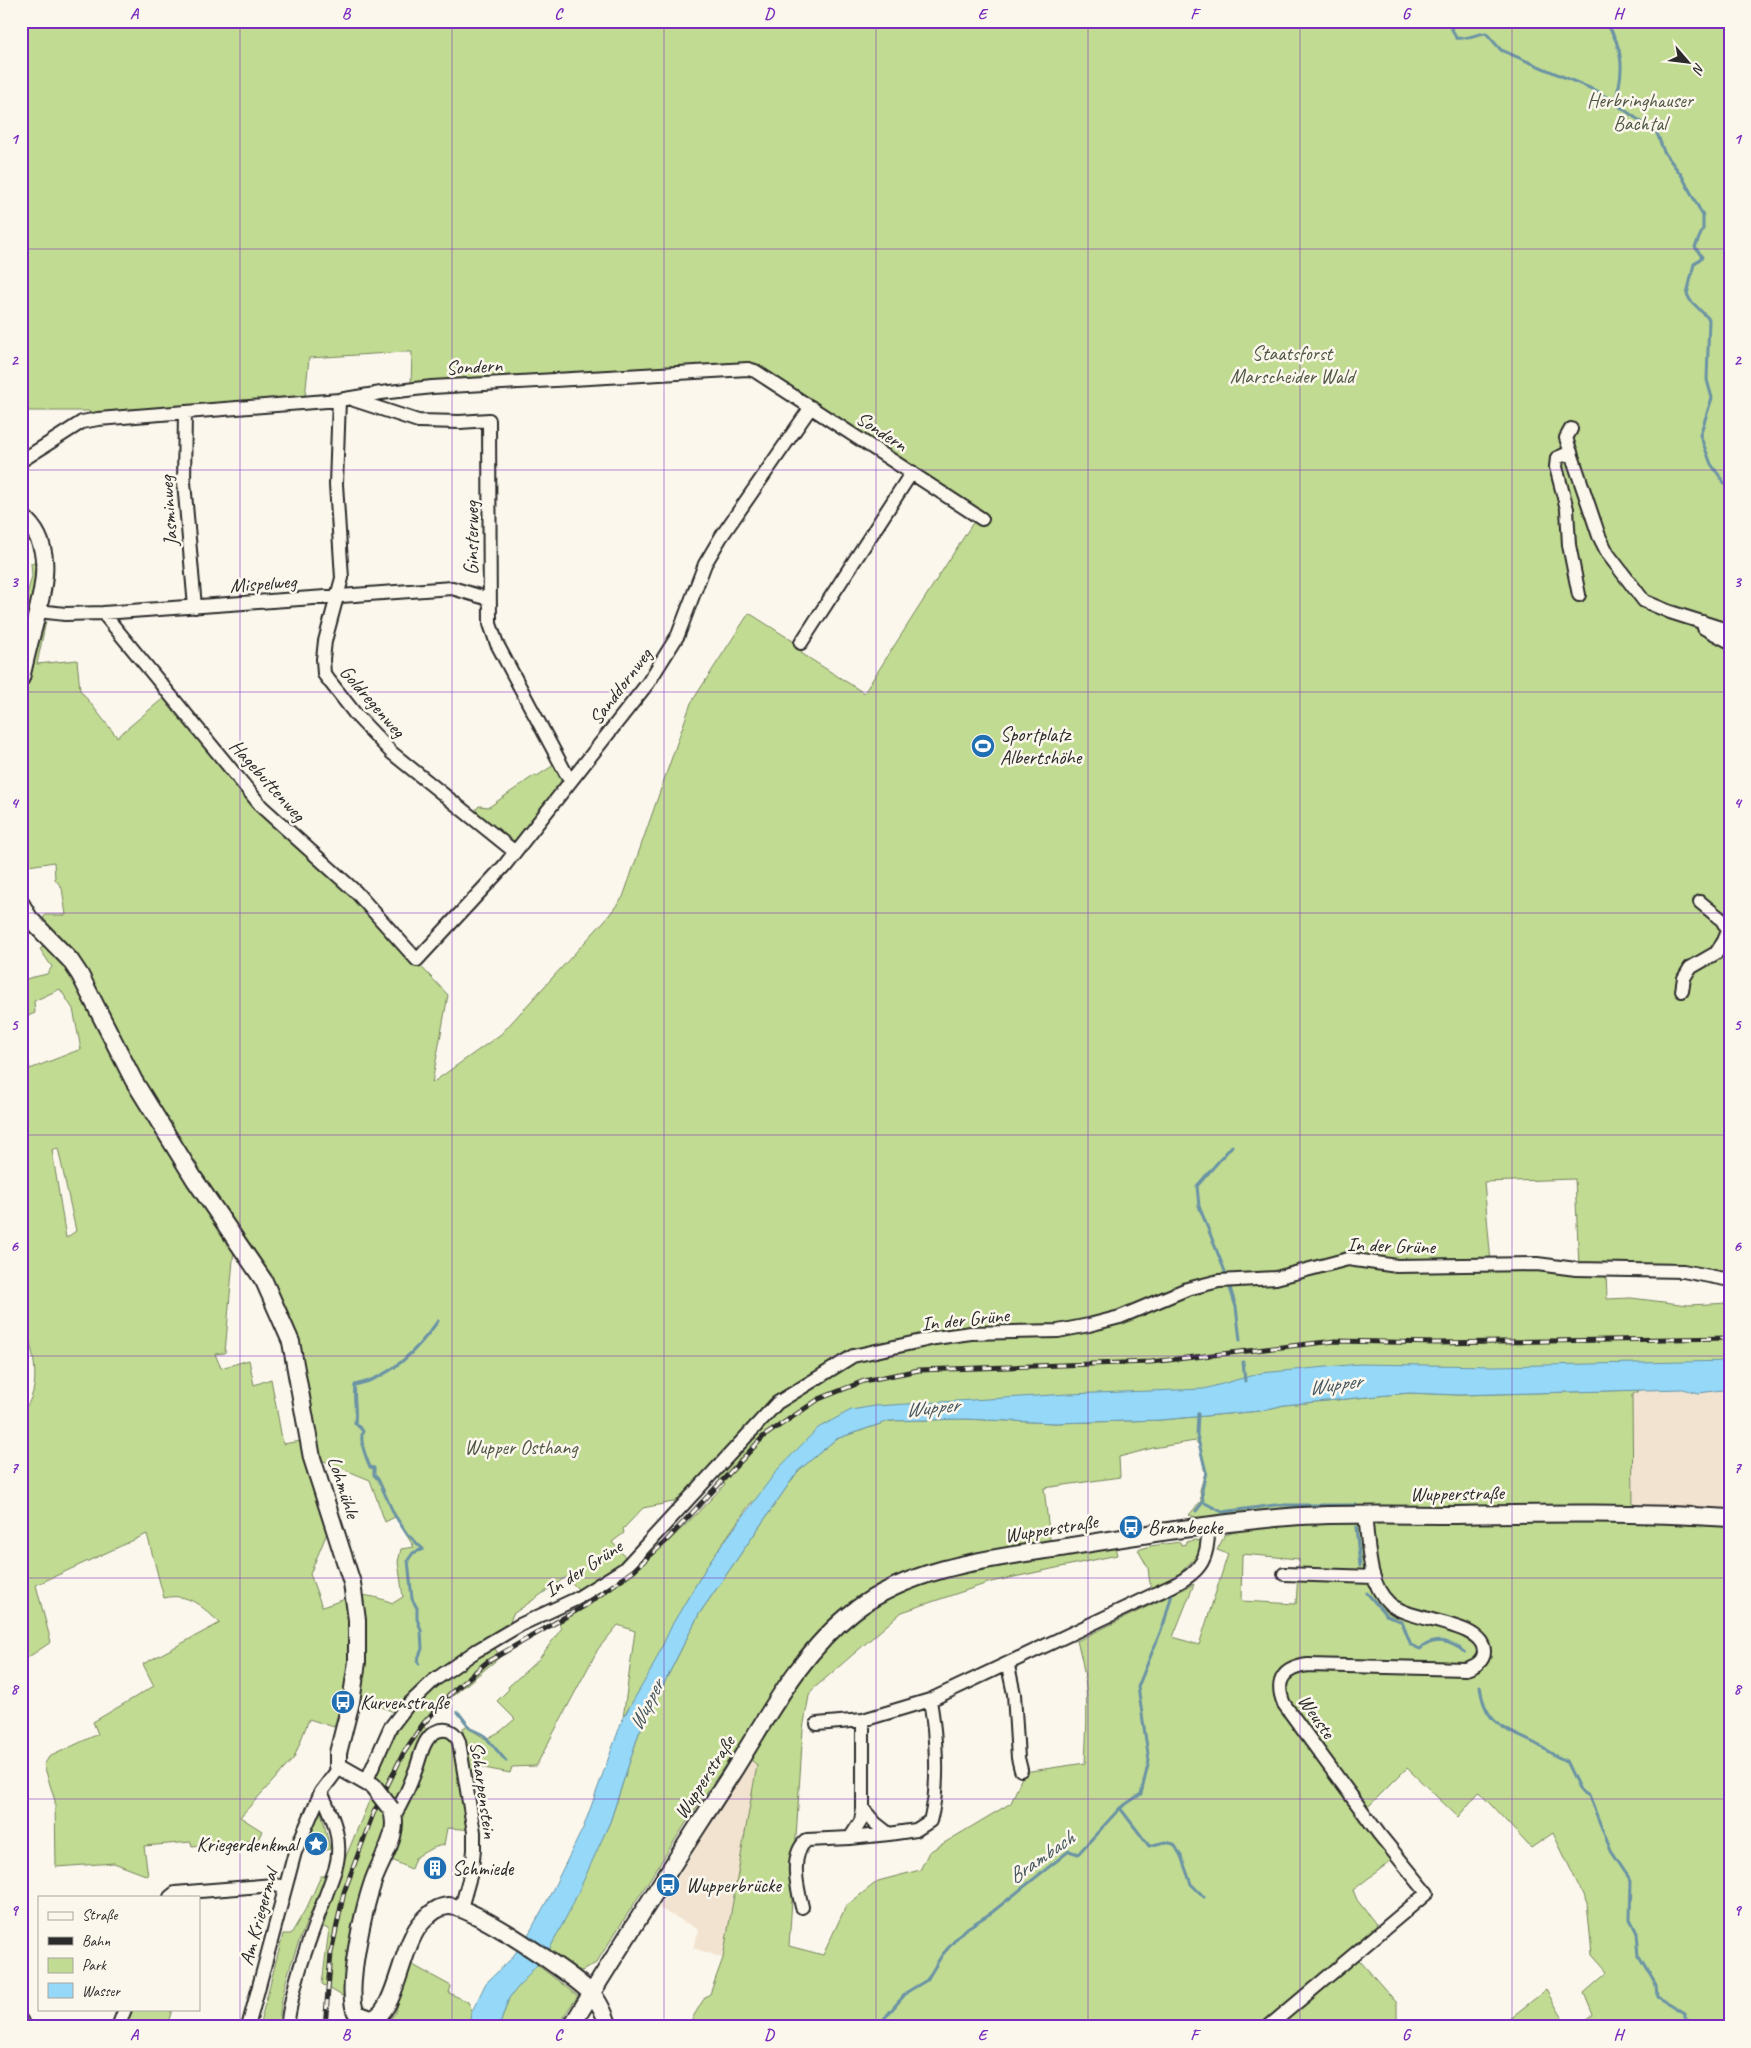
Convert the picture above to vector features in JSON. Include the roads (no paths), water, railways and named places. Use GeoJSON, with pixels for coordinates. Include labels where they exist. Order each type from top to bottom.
{"type":"FeatureCollection","features":[{"type":"Feature","properties":{"kind":"main road"},"geometry":{"type":"LineString","coordinates":[[21,516],[36,533],[44,555],[45,579],[21,678]]}},
{"type":"Feature","properties":{"kind":"main road","name":"Lohmühle"},"geometry":{"type":"LineString","coordinates":[[21,904],[29,918],[51,940],[80,975],[134,1081],[195,1180],[264,1281],[291,1342],[312,1458],[352,1583],[357,1620],[358,1645],[353,1693],[338,1753],[339,1768]]}},
{"type":"Feature","properties":{"kind":"main road","name":"Wupperstraße"},"geometry":{"type":"LineString","coordinates":[[571,2027],[803,1662],[838,1624],[855,1610],[874,1597],[896,1586],[975,1563],[1110,1540],[1208,1526],[1291,1517],[1632,1513],[1730,1518]]}},
{"type":"Feature","properties":{"kind":"main road"},"geometry":{"type":"LineString","coordinates":[[339,1768],[370,1784],[392,1813],[392,1835],[371,1888],[356,1956],[352,1995],[354,2010],[357,2014],[363,2018],[375,2018],[386,2009],[407,1944],[422,1922],[442,1907],[461,1908],[493,1924],[554,1966],[591,1993],[605,2014],[609,2027]]}},
{"type":"Feature","properties":{"kind":"street","name":"Sondern"},"geometry":{"type":"LineString","coordinates":[[21,461],[82,422],[98,419],[344,399],[432,387],[738,369],[755,371],[982,519]]}},
{"type":"Feature","properties":{"kind":"street","name":"Goldregenweg"},"geometry":{"type":"LineString","coordinates":[[344,399],[336,484],[342,578],[323,652],[324,674],[356,715],[392,753],[514,852]]}},
{"type":"Feature","properties":{"kind":"street","name":"Ginsterweg"},"geometry":{"type":"LineString","coordinates":[[344,399],[376,405],[418,421],[460,422],[489,420],[490,624],[497,644],[570,781]]}},
{"type":"Feature","properties":{"kind":"street","name":"Sanddornweg"},"geometry":{"type":"LineString","coordinates":[[417,960],[514,852],[664,660],[678,635],[705,564],[721,537],[811,407]]}},
{"type":"Feature","properties":{"kind":"street","name":"Jasminweg"},"geometry":{"type":"LineString","coordinates":[[185,412],[184,482],[195,607]]}},
{"type":"Feature","properties":{"kind":"street"},"geometry":{"type":"LineString","coordinates":[[1571,429],[1566,438],[1599,536],[1608,554],[1628,581],[1644,601],[1730,631]]}},
{"type":"Feature","properties":{"kind":"street"},"geometry":{"type":"LineString","coordinates":[[1571,452],[1557,458],[1556,467],[1566,509],[1569,545],[1579,595]]}},
{"type":"Feature","properties":{"kind":"street","name":"Sondern"},"geometry":{"type":"LineString","coordinates":[[801,643],[912,472]]}},
{"type":"Feature","properties":{"kind":"street","name":"Mispelweg"},"geometry":{"type":"LineString","coordinates":[[38,611],[65,614],[103,613],[452,588],[489,599]]}},
{"type":"Feature","properties":{"kind":"street","name":"Hagebuttenweg"},"geometry":{"type":"LineString","coordinates":[[103,613],[262,806],[356,892],[417,960]]}},
{"type":"Feature","properties":{"kind":"street"},"geometry":{"type":"LineString","coordinates":[[1703,622],[1704,628],[1709,632],[1730,642]]}},
{"type":"Feature","properties":{"kind":"street"},"geometry":{"type":"LineString","coordinates":[[1682,991],[1684,978],[1690,968],[1716,954],[1728,931],[1722,920],[1700,902]]}},
{"type":"Feature","properties":{"kind":"street","name":"In der Grüne"},"geometry":{"type":"LineString","coordinates":[[370,1784],[390,1728],[401,1712],[433,1681],[476,1651],[520,1626],[576,1599],[624,1569],[777,1403],[854,1356],[935,1338],[971,1333],[1058,1331],[1089,1325],[1120,1317],[1187,1289],[1219,1281],[1276,1278],[1348,1259],[1397,1266],[1537,1264],[1576,1270],[1683,1271],[1730,1280]]}},
{"type":"Feature","properties":{"kind":"street","name":"Weuste"},"geometry":{"type":"LineString","coordinates":[[1268,2027],[1427,1893],[1379,1834],[1284,1704],[1280,1694],[1280,1687],[1284,1674],[1294,1666],[1308,1664],[1466,1669],[1475,1666],[1484,1655],[1483,1646],[1478,1638],[1468,1632],[1400,1610],[1389,1603],[1374,1577],[1365,1516]]}},
{"type":"Feature","properties":{"kind":"street"},"geometry":{"type":"LineString","coordinates":[[817,1724],[863,1720],[930,1700],[1008,1666],[1189,1577],[1206,1556],[1209,1544],[1208,1526]]}},
{"type":"Feature","properties":{"kind":"street"},"geometry":{"type":"LineString","coordinates":[[1284,1574],[1374,1577]]}},
{"type":"Feature","properties":{"kind":"street"},"geometry":{"type":"LineString","coordinates":[[1008,1666],[1014,1694],[1018,1758],[1022,1770]]}},
{"type":"Feature","properties":{"kind":"street"},"geometry":{"type":"LineString","coordinates":[[802,1907],[797,1888],[797,1856],[802,1844],[807,1840],[888,1834],[922,1827],[930,1821],[933,1811],[934,1741],[930,1700]]}},
{"type":"Feature","properties":{"kind":"street"},"geometry":{"type":"LineString","coordinates":[[850,1838],[861,1821],[863,1809],[863,1720]]}},
{"type":"Feature","properties":{"kind":"street","name":"Scharpenstein"},"geometry":{"type":"LineString","coordinates":[[392,1813],[403,1801],[426,1740],[440,1731],[451,1730],[455,1732],[459,1742],[474,1832],[472,1869],[461,1908]]}},
{"type":"Feature","properties":{"kind":"street","name":"Am Kriegermal"},"geometry":{"type":"LineString","coordinates":[[248,2027],[295,1852],[321,1792],[339,1768]]}},
{"type":"Feature","properties":{"kind":"street"},"geometry":{"type":"LineString","coordinates":[[287,2027],[290,2001],[297,1975],[339,1854],[335,1823],[321,1792]]}},
{"type":"Feature","properties":{"kind":"street"},"geometry":{"type":"LineString","coordinates":[[863,1809],[888,1834]]}},
{"type":"Feature","properties":{"kind":"street"},"geometry":{"type":"LineString","coordinates":[[171,1896],[175,1893],[274,1885],[285,1887]]}},
{"type":"Feature","properties":{"kind":"street"},"geometry":{"type":"LineString","coordinates":[[118,2027],[125,2010]]}},
{"type":"Feature","properties":{"kind":"street"},"geometry":{"type":"LineString","coordinates":[[21,2020],[24,2027]]}},
{"type":"Feature","properties":{"kind":"water","name":"Wupper"},"geometry":{"type":"Polygon","coordinates":[[[1730,1361],[1730,1393],[1722,1390],[1699,1393],[1683,1389],[1459,1395],[1409,1393],[1284,1405],[1260,1411],[1161,1420],[1055,1423],[964,1419],[889,1421],[836,1439],[798,1471],[699,1614],[639,1733],[610,1822],[571,1908],[548,1952],[509,1998],[499,2027],[468,2027],[472,2011],[486,1983],[511,1959],[527,1937],[548,1899],[584,1826],[623,1718],[651,1670],[673,1623],[710,1561],[778,1469],[818,1428],[851,1410],[875,1406],[1068,1394],[1204,1389],[1261,1373],[1359,1364],[1496,1366],[1730,1361]]]}},
{"type":"Feature","properties":{"kind":"waterway"},"geometry":{"type":"LineString","coordinates":[[1452,21],[1451,27],[1456,38],[1486,33],[1501,50],[1599,92],[1657,133],[1664,152],[1682,176],[1703,216],[1703,229],[1695,247],[1702,257],[1694,264],[1687,294],[1690,300],[1709,319],[1707,380],[1712,398],[1700,435],[1711,464],[1730,491]]}},
{"type":"Feature","properties":{"kind":"waterway"},"geometry":{"type":"LineString","coordinates":[[1605,21],[1616,41],[1621,61],[1620,81],[1614,103]]}},
{"type":"Feature","properties":{"kind":"waterway"},"geometry":{"type":"LineString","coordinates":[[1226,1274],[1199,1206],[1197,1186],[1232,1146]]}},
{"type":"Feature","properties":{"kind":"waterway"},"geometry":{"type":"LineString","coordinates":[[1230,1288],[1236,1307],[1240,1340]]}},
{"type":"Feature","properties":{"kind":"waterway"},"geometry":{"type":"LineString","coordinates":[[419,1664],[417,1661],[422,1649],[421,1630],[417,1619],[417,1608],[412,1599],[408,1560],[413,1553],[423,1549],[407,1534],[394,1514],[378,1479],[374,1475],[374,1468],[370,1467],[362,1444],[363,1431],[355,1423],[355,1385],[380,1376],[392,1369],[412,1352],[438,1321]]}},
{"type":"Feature","properties":{"kind":"waterway"},"geometry":{"type":"LineString","coordinates":[[1243,1362],[1245,1381]]}},
{"type":"Feature","properties":{"kind":"waterway","name":"Brambach"},"geometry":{"type":"LineString","coordinates":[[1196,1511],[1203,1502],[1202,1490],[1206,1472],[1197,1435],[1198,1413]]}},
{"type":"Feature","properties":{"kind":"waterway"},"geometry":{"type":"LineString","coordinates":[[1203,1502],[1222,1512],[1275,1505],[1356,1505]]}},
{"type":"Feature","properties":{"kind":"waterway"},"geometry":{"type":"LineString","coordinates":[[1356,1527],[1360,1566]]}},
{"type":"Feature","properties":{"kind":"waterway"},"geometry":{"type":"LineString","coordinates":[[1367,1593],[1386,1615],[1402,1622],[1411,1645],[1420,1649],[1431,1642],[1437,1641],[1454,1645],[1465,1652]]}},
{"type":"Feature","properties":{"kind":"waterway","name":"Brambach"},"geometry":{"type":"LineString","coordinates":[[877,2027],[907,1992],[927,1980],[942,1955],[964,1930],[991,1913],[1069,1851],[1078,1854],[1120,1808],[1141,1794],[1149,1761],[1138,1687],[1164,1623],[1172,1594]]}},
{"type":"Feature","properties":{"kind":"waterway"},"geometry":{"type":"LineString","coordinates":[[1480,1686],[1482,1698],[1490,1716],[1503,1728],[1537,1744],[1566,1761],[1580,1790],[1589,1796],[1611,1851],[1631,1881],[1630,1919],[1637,1933],[1639,1956],[1656,1985],[1657,1996],[1685,2013],[1685,2019],[1695,2027]]}},
{"type":"Feature","properties":{"kind":"waterway"},"geometry":{"type":"LineString","coordinates":[[458,1712],[471,1729],[484,1735],[506,1761]]}},
{"type":"Feature","properties":{"kind":"waterway"},"geometry":{"type":"LineString","coordinates":[[1120,1808],[1149,1846],[1165,1842],[1174,1844],[1181,1856],[1191,1884],[1204,1897]]}},
{"type":"Feature","properties":{"kind":"railway"},"geometry":{"type":"LineString","coordinates":[[325,2027],[331,1953],[344,1892],[373,1814],[403,1754],[423,1724],[450,1694],[487,1662],[586,1605],[634,1570],[664,1543],[764,1436],[819,1399],[864,1381],[919,1370],[1151,1362],[1335,1341],[1437,1343],[1730,1338]]}},
{"type":"Feature","properties":{"kind":"place","name":"Sportplatz Albertshöhe"},"geometry":{"type":"Point","coordinates":[983,746]}},
{"type":"Feature","properties":{"kind":"place","name":"Brambecke"},"geometry":{"type":"Point","coordinates":[1131,1527]}},
{"type":"Feature","properties":{"kind":"place","name":"Kurvenstraße"},"geometry":{"type":"Point","coordinates":[343,1702]}},
{"type":"Feature","properties":{"kind":"place","name":"Kriegerdenkmal"},"geometry":{"type":"Point","coordinates":[316,1844]}},
{"type":"Feature","properties":{"kind":"place","name":"Schmiede"},"geometry":{"type":"Point","coordinates":[435,1868]}},
{"type":"Feature","properties":{"kind":"place","name":"Wupperbrücke"},"geometry":{"type":"Point","coordinates":[668,1885]}},
{"type":"Feature","properties":{"kind":"park label","name":"Herbringhauser Bachtal"},"geometry":{"type":"Point","coordinates":[1640,112]}},
{"type":"Feature","properties":{"kind":"park label","name":"Staatsforst Marscheider Wald"},"geometry":{"type":"Point","coordinates":[1292,364]}},
{"type":"Feature","properties":{"kind":"park label","name":"Wupper Osthang"},"geometry":{"type":"Point","coordinates":[521,1447]}}]}
